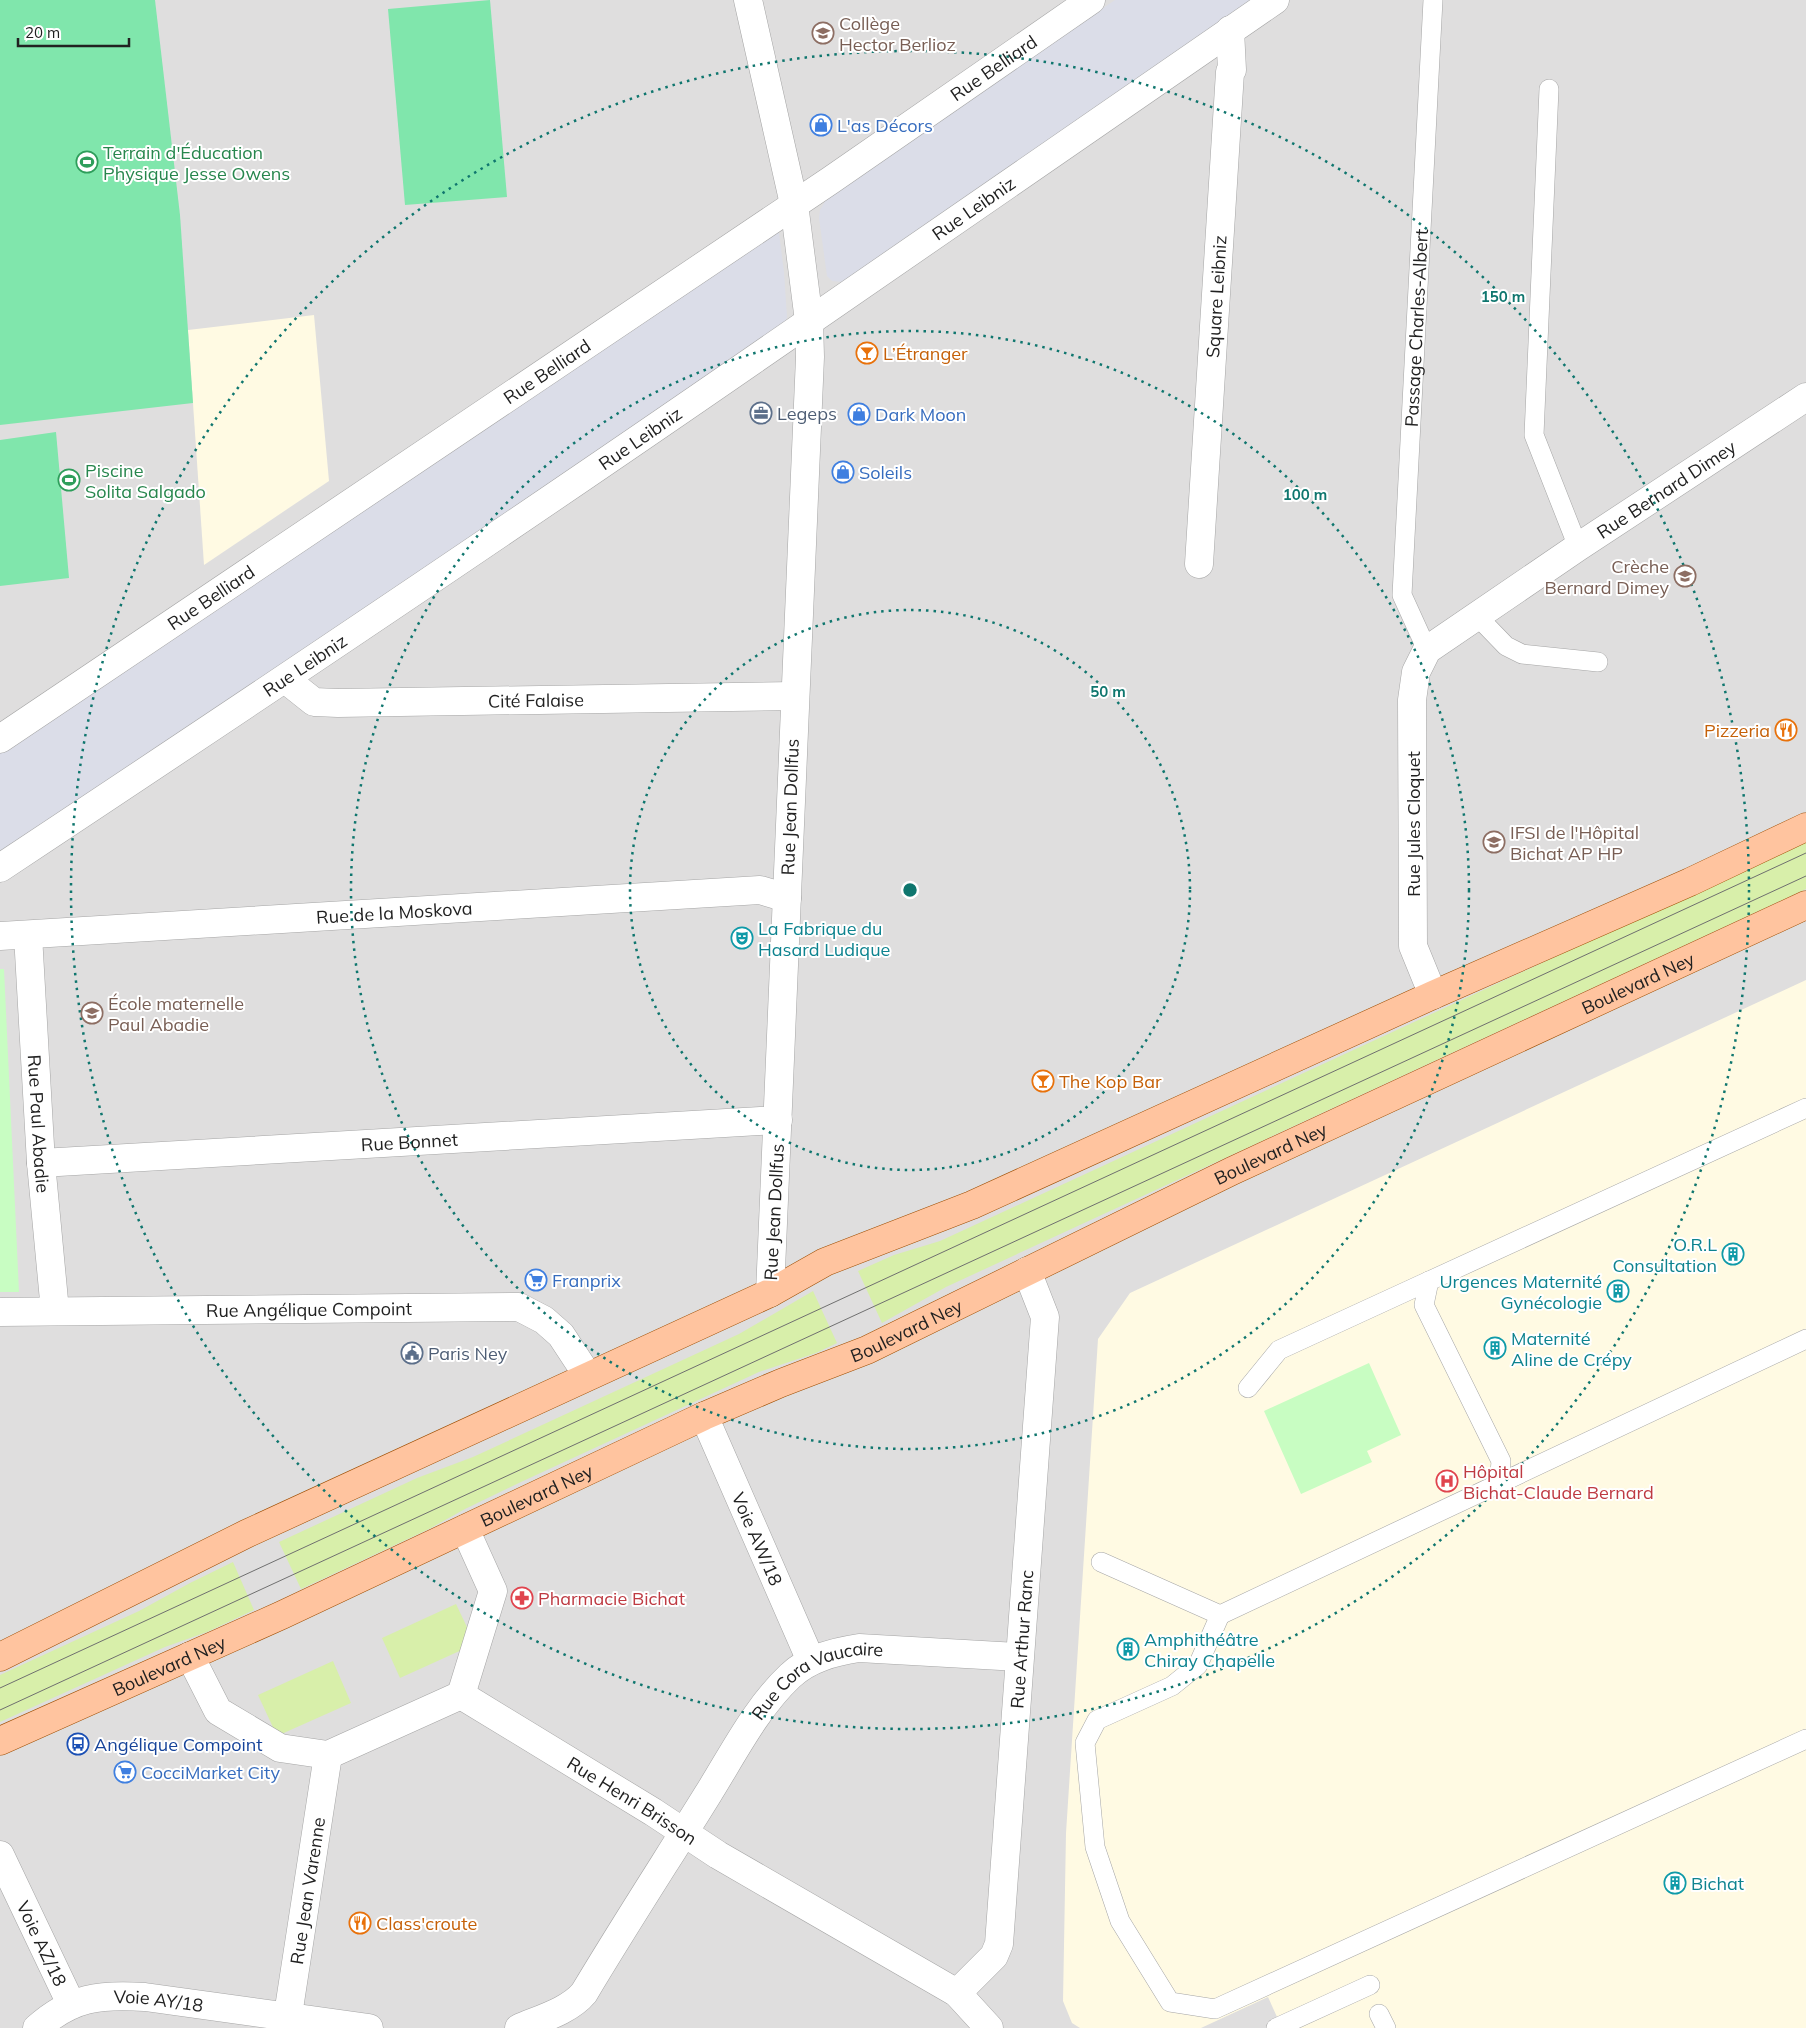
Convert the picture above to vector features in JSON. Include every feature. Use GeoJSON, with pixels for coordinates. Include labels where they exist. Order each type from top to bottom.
{"type":"FeatureCollection","features":[{"type":"Feature","properties":{"kind":"main road"},"geometry":{"type":"LineString","coordinates":[[0,1657],[246,1534],[770,1293],[826,1262],[972,1205],[1690,882],[1806,827]]}},
{"type":"Feature","properties":{"kind":"main road","name":"Boulevard Ney"},"geometry":{"type":"LineString","coordinates":[[0,1741],[190,1656],[704,1416],[781,1383],[867,1350],[1232,1171],[1806,905]]}},
{"type":"Feature","properties":{"kind":"street","name":"Rue Jean Dollfus"},"geometry":{"type":"LineString","coordinates":[[748,0],[794,204],[809,321],[810,357],[794,696],[770,1293]]}},
{"type":"Feature","properties":{"kind":"street","name":"Rue Belliard"},"geometry":{"type":"LineString","coordinates":[[0,739],[794,204],[1091,0]]}},
{"type":"Feature","properties":{"kind":"street","name":"Rue Leibniz"},"geometry":{"type":"LineString","coordinates":[[0,868],[285,679],[1275,0]]}},
{"type":"Feature","properties":{"kind":"street","name":"Square Leibniz"},"geometry":{"type":"LineString","coordinates":[[1199,564],[1232,70],[1230,30]]}},
{"type":"Feature","properties":{"kind":"street","name":"Rue Bernard Dimey"},"geometry":{"type":"LineString","coordinates":[[1427,650],[1578,547],[1806,398]]}},
{"type":"Feature","properties":{"kind":"street","name":"Rue Jules Cloquet"},"geometry":{"type":"LineString","coordinates":[[1427,650],[1416,672],[1412,700],[1413,946],[1434,996]]}},
{"type":"Feature","properties":{"kind":"street","name":"Cité Falaise"},"geometry":{"type":"LineString","coordinates":[[285,679],[314,702],[338,703],[794,696]]}},
{"type":"Feature","properties":{"kind":"street","name":"Rue de la Moskova"},"geometry":{"type":"LineString","coordinates":[[0,936],[760,890],[787,898]]}},
{"type":"Feature","properties":{"kind":"street","name":"Rue Paul Abadie"},"geometry":{"type":"LineString","coordinates":[[28,935],[41,1163],[54,1311]]}},
{"type":"Feature","properties":{"kind":"street","name":"Rue Bonnet"},"geometry":{"type":"LineString","coordinates":[[41,1163],[778,1120]]}},
{"type":"Feature","properties":{"kind":"street","name":"Rue Arthur Ranc"},"geometry":{"type":"LineString","coordinates":[[957,1993],[994,1956],[999,1944],[1044,1317],[1028,1271]]}},
{"type":"Feature","properties":{"kind":"street","name":"Rue Angélique Compoint"},"geometry":{"type":"LineString","coordinates":[[0,1312],[519,1307],[544,1320],[561,1335],[588,1376]]}},
{"type":"Feature","properties":{"kind":"street","name":"Voie AW/18"},"geometry":{"type":"LineString","coordinates":[[704,1416],[811,1661]]}},
{"type":"Feature","properties":{"kind":"street"},"geometry":{"type":"LineString","coordinates":[[190,1656],[218,1711],[280,1748],[328,1755],[461,1696],[493,1591],[465,1529]]}},
{"type":"Feature","properties":{"kind":"street","name":"Rue Cora Vaucaire"},"geometry":{"type":"LineString","coordinates":[[520,2028],[578,2000],[760,1712],[791,1675],[811,1661],[838,1652],[859,1648],[1019,1657]]}},
{"type":"Feature","properties":{"kind":"street","name":"Rue Henri Brisson"},"geometry":{"type":"LineString","coordinates":[[461,1696],[726,1860],[957,1993],[989,2028]]}},
{"type":"Feature","properties":{"kind":"street","name":"Rue Jean Varenne"},"geometry":{"type":"LineString","coordinates":[[287,2022],[328,1755]]}},
{"type":"Feature","properties":{"kind":"street","name":"Voie AZ/18"},"geometry":{"type":"LineString","coordinates":[[0,1856],[71,2004]]}},
{"type":"Feature","properties":{"kind":"street","name":"Voie AY/18"},"geometry":{"type":"LineString","coordinates":[[37,2028],[58,2011],[71,2004],[85,1999],[115,1995],[145,1997],[287,2022],[368,2028]]}},
{"type":"Feature","properties":{"kind":"lane","name":"Passage Charles-Albert"},"geometry":{"type":"LineString","coordinates":[[1427,650],[1402,595],[1433,0]]}},
{"type":"Feature","properties":{"kind":"lane"},"geometry":{"type":"LineString","coordinates":[[1549,89],[1534,435],[1578,547]]}},
{"type":"Feature","properties":{"kind":"lane"},"geometry":{"type":"LineString","coordinates":[[1477,616],[1506,646],[1522,654],[1598,662]]}},
{"type":"Feature","properties":{"kind":"lane"},"geometry":{"type":"LineString","coordinates":[[1248,1388],[1279,1350],[1806,1108]]}},
{"type":"Feature","properties":{"kind":"lane"},"geometry":{"type":"LineString","coordinates":[[1429,1281],[1424,1306],[1501,1461],[1499,1484]]}},
{"type":"Feature","properties":{"kind":"lane"},"geometry":{"type":"LineString","coordinates":[[1806,1339],[1220,1615],[1198,1665],[1172,1686],[1097,1720],[1085,1743],[1094,1847],[1120,1921],[1170,2002],[1215,2009],[1806,1739]]}},
{"type":"Feature","properties":{"kind":"lane"},"geometry":{"type":"LineString","coordinates":[[1101,1562],[1220,1615]]}},
{"type":"Feature","properties":{"kind":"lane"},"geometry":{"type":"LineString","coordinates":[[1276,2028],[1370,1985]]}},
{"type":"Feature","properties":{"kind":"shaded area"},"geometry":{"type":"Polygon","coordinates":[[[0,0],[1806,0],[1806,2028],[0,2028],[0,0]]]}},
{"type":"Feature","properties":{"kind":"shaded area"},"geometry":{"type":"Polygon","coordinates":[[[1115,0],[1263,0],[843,282],[832,281],[827,276],[819,218],[820,210],[829,195],[1115,0]]]}},
{"type":"Feature","properties":{"kind":"shaded area"},"geometry":{"type":"Polygon","coordinates":[[[773,232],[779,233],[784,272],[787,317],[784,326],[0,859],[0,753],[773,232]]]}},
{"type":"Feature","properties":{"kind":"shaded area"},"geometry":{"type":"Polygon","coordinates":[[[314,315],[329,481],[204,565],[188,330],[314,315]]]}},
{"type":"Feature","properties":{"kind":"shaded area","name":"Hôpital Bichat-Claude Bernard"},"geometry":{"type":"Polygon","coordinates":[[[1806,980],[1806,2028],[1282,2028],[1268,1997],[1201,2028],[1080,2028],[1072,2023],[1063,2001],[1066,1833],[1098,1339],[1130,1293],[1806,980]]]}},
{"type":"Feature","properties":{"kind":"green space","name":"Terrain d'Éducation Physique Jesse Owens"},"geometry":{"type":"Polygon","coordinates":[[[0,0],[155,0],[180,215],[193,403],[0,425],[0,0]]]}},
{"type":"Feature","properties":{"kind":"green space"},"geometry":{"type":"Polygon","coordinates":[[[490,0],[507,197],[405,205],[388,9],[490,0]]]}},
{"type":"Feature","properties":{"kind":"green space","name":"Piscine Solita Salgado"},"geometry":{"type":"Polygon","coordinates":[[[56,432],[69,578],[0,586],[0,440],[56,432]]]}},
{"type":"Feature","properties":{"kind":"green space"},"geometry":{"type":"Polygon","coordinates":[[[1806,841],[1806,889],[946,1287],[882,1323],[858,1271],[894,1255],[940,1241],[1806,841]]]}},
{"type":"Feature","properties":{"kind":"green space"},"geometry":{"type":"Polygon","coordinates":[[[0,969],[4,969],[19,1292],[0,1292],[0,969]]]}},
{"type":"Feature","properties":{"kind":"green space"},"geometry":{"type":"Polygon","coordinates":[[[813,1291],[837,1343],[816,1353],[759,1372],[521,1482],[429,1529],[301,1589],[279,1542],[417,1478],[473,1457],[739,1334],[813,1291]]]}},
{"type":"Feature","properties":{"kind":"green space"},"geometry":{"type":"Polygon","coordinates":[[[1369,1363],[1401,1435],[1367,1451],[1372,1462],[1301,1494],[1264,1411],[1369,1363]]]}},
{"type":"Feature","properties":{"kind":"green space"},"geometry":{"type":"Polygon","coordinates":[[[233,1562],[254,1610],[207,1632],[165,1647],[0,1722],[0,1675],[139,1611],[233,1562]]]}},
{"type":"Feature","properties":{"kind":"green space"},"geometry":{"type":"Polygon","coordinates":[[[456,1604],[475,1644],[400,1678],[382,1638],[456,1604]]]}},
{"type":"Feature","properties":{"kind":"green space"},"geometry":{"type":"Polygon","coordinates":[[[333,1661],[351,1703],[277,1736],[258,1695],[333,1661]]]}},
{"type":"Feature","properties":{"kind":"tram line"},"geometry":{"type":"LineString","coordinates":[[0,1688],[1806,853]]}},
{"type":"Feature","properties":{"kind":"tram line"},"geometry":{"type":"LineString","coordinates":[[0,1710],[1806,876]]}},
{"type":"Feature","properties":{"kind":"place","name":"Collège Hector Berlioz"},"geometry":{"type":"Point","coordinates":[823,33]}},
{"type":"Feature","properties":{"kind":"place","name":"L'as Décors"},"geometry":{"type":"Point","coordinates":[821,125]}},
{"type":"Feature","properties":{"kind":"place","name":"Terrain d'Éducation Physique Jesse Owens"},"geometry":{"type":"Point","coordinates":[87,162]}},
{"type":"Feature","properties":{"kind":"place","name":"L’Étranger"},"geometry":{"type":"Point","coordinates":[867,353]}},
{"type":"Feature","properties":{"kind":"place","name":"Legeps"},"geometry":{"type":"Point","coordinates":[761,413]}},
{"type":"Feature","properties":{"kind":"place","name":"Dark Moon"},"geometry":{"type":"Point","coordinates":[859,414]}},
{"type":"Feature","properties":{"kind":"place","name":"Soleils"},"geometry":{"type":"Point","coordinates":[843,472]}},
{"type":"Feature","properties":{"kind":"place","name":"Piscine Solita Salgado"},"geometry":{"type":"Point","coordinates":[69,480]}},
{"type":"Feature","properties":{"kind":"place","name":"Crèche Bernard Dimey"},"geometry":{"type":"Point","coordinates":[1685,576]}},
{"type":"Feature","properties":{"kind":"place","name":"Pizzeria"},"geometry":{"type":"Point","coordinates":[1786,730]}},
{"type":"Feature","properties":{"kind":"place","name":"IFSI de l'Hôpital Bichat AP HP"},"geometry":{"type":"Point","coordinates":[1494,842]}},
{"type":"Feature","properties":{"kind":"place","name":"La Fabrique du Hasard Ludique"},"geometry":{"type":"Point","coordinates":[742,938]}},
{"type":"Feature","properties":{"kind":"place","name":"École maternelle Paul Abadie"},"geometry":{"type":"Point","coordinates":[92,1013]}},
{"type":"Feature","properties":{"kind":"place","name":"The Kop Bar"},"geometry":{"type":"Point","coordinates":[1043,1081]}},
{"type":"Feature","properties":{"kind":"place","name":"O.R.L Consultation"},"geometry":{"type":"Point","coordinates":[1733,1254]}},
{"type":"Feature","properties":{"kind":"place","name":"Franprix"},"geometry":{"type":"Point","coordinates":[536,1280]}},
{"type":"Feature","properties":{"kind":"place","name":"Urgences Maternité Gynécologie"},"geometry":{"type":"Point","coordinates":[1618,1291]}},
{"type":"Feature","properties":{"kind":"place","name":"Maternité Aline de Crépy"},"geometry":{"type":"Point","coordinates":[1495,1348]}},
{"type":"Feature","properties":{"kind":"place","name":"Paris Ney"},"geometry":{"type":"Point","coordinates":[412,1353]}},
{"type":"Feature","properties":{"kind":"place","name":"Hôpital Bichat-Claude Bernard"},"geometry":{"type":"Point","coordinates":[1447,1481]}},
{"type":"Feature","properties":{"kind":"place","name":"Pharmacie Bichat"},"geometry":{"type":"Point","coordinates":[522,1598]}},
{"type":"Feature","properties":{"kind":"place","name":"Amphithéâtre Chiray Chapelle"},"geometry":{"type":"Point","coordinates":[1128,1649]}},
{"type":"Feature","properties":{"kind":"place","name":"Angélique Compoint"},"geometry":{"type":"Point","coordinates":[78,1744]}},
{"type":"Feature","properties":{"kind":"place","name":"CocciMarket City"},"geometry":{"type":"Point","coordinates":[125,1772]}},
{"type":"Feature","properties":{"kind":"place","name":"Bichat"},"geometry":{"type":"Point","coordinates":[1675,1883]}},
{"type":"Feature","properties":{"kind":"place","name":"Class'croute"},"geometry":{"type":"Point","coordinates":[360,1923]}}]}
